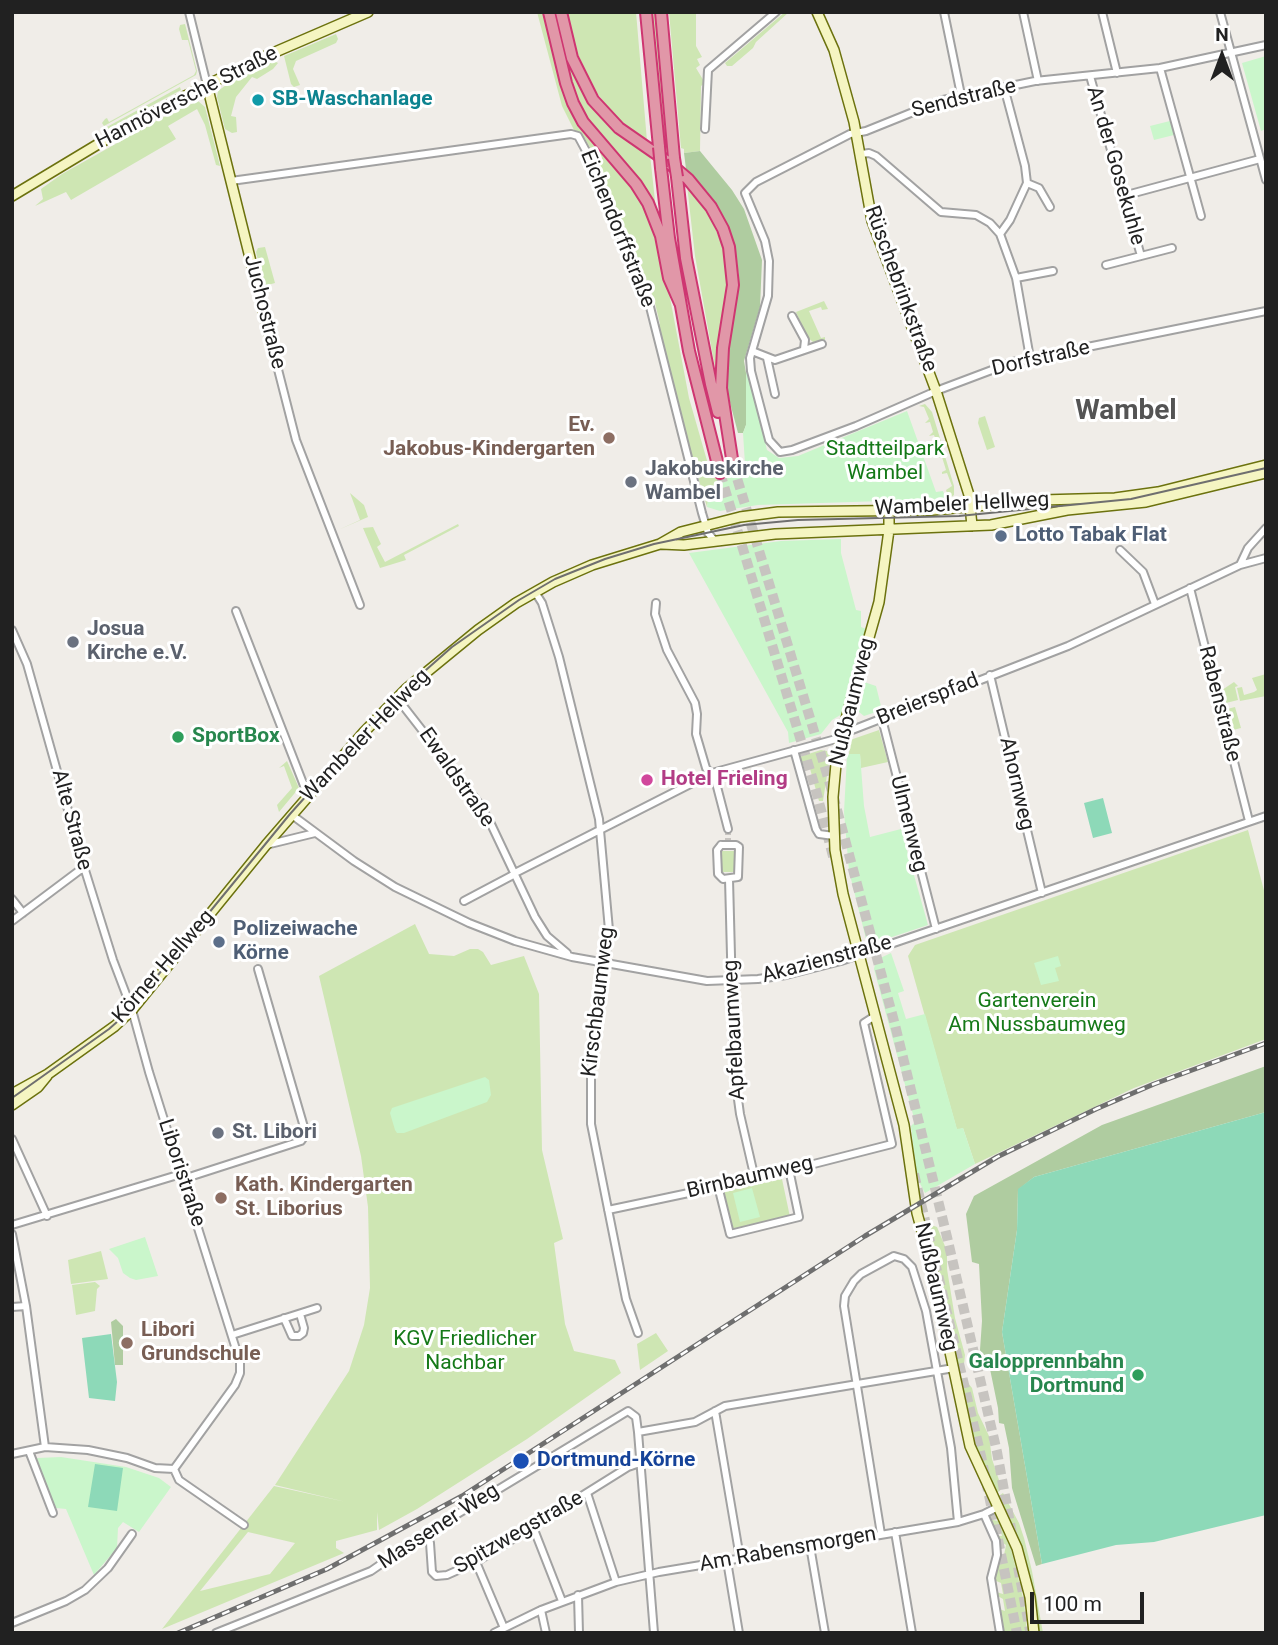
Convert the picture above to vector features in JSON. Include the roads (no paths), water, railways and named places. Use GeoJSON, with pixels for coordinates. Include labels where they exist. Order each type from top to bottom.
{"type":"FeatureCollection","features":[{"type":"Feature","properties":{"kind":"highway"},"geometry":{"type":"LineString","coordinates":[[549,12],[573,103],[589,130],[636,184],[648,203],[661,236],[668,278],[680,303]]}},
{"type":"Feature","properties":{"kind":"highway"},"geometry":{"type":"LineString","coordinates":[[561,12],[572,58],[593,100],[619,128],[668,162],[688,179],[711,207],[723,229],[729,247],[733,285],[723,348],[721,388],[733,466],[710,384],[686,258],[677,177],[674,158],[661,12]]}},
{"type":"Feature","properties":{"kind":"highway"},"geometry":{"type":"LineString","coordinates":[[646,12],[661,168],[680,303],[689,351],[720,473]]}},
{"type":"Feature","properties":{"kind":"main road","name":"Hannöversche Straße"},"geometry":{"type":"LineString","coordinates":[[12,195],[104,140],[207,85],[368,12]]}},
{"type":"Feature","properties":{"kind":"main road","name":"Rüschebrinkstraße"},"geometry":{"type":"LineString","coordinates":[[817,12],[834,50],[857,132],[866,198],[874,229],[936,391],[969,495],[972,526]]}},
{"type":"Feature","properties":{"kind":"main road","name":"Juchostraße"},"geometry":{"type":"LineString","coordinates":[[207,85],[271,342]]}},
{"type":"Feature","properties":{"kind":"main road","name":"Wambeler Hellweg"},"geometry":{"type":"LineString","coordinates":[[266,845],[364,732],[397,698],[451,651],[535,592],[592,565],[660,544],[705,525],[740,517],[778,512],[971,508],[1042,500],[1131,497],[1266,465]]}},
{"type":"Feature","properties":{"kind":"main road","name":"Wambeler Hellweg"},"geometry":{"type":"LineString","coordinates":[[660,544],[684,545],[775,534],[991,525],[1067,510],[1146,502],[1266,473]]}},
{"type":"Feature","properties":{"kind":"main road","name":"Nußbaumweg"},"geometry":{"type":"LineString","coordinates":[[889,511],[878,602],[842,736],[835,776],[834,836],[841,887],[904,1125],[918,1213],[970,1446],[1023,1568],[1032,1607],[1034,1633]]}},
{"type":"Feature","properties":{"kind":"main road","name":"Körner Hellweg"},"geometry":{"type":"LineString","coordinates":[[12,1094],[48,1074],[115,1026],[132,1010],[266,845]]}},
{"type":"Feature","properties":{"kind":"main road","name":"Körner Hellweg"},"geometry":{"type":"LineString","coordinates":[[12,1105],[38,1087],[48,1074]]}},
{"type":"Feature","properties":{"kind":"street","name":"Juchostraße"},"geometry":{"type":"LineString","coordinates":[[190,12],[207,85]]}},
{"type":"Feature","properties":{"kind":"street"},"geometry":{"type":"LineString","coordinates":[[705,129],[708,70],[776,12]]}},
{"type":"Feature","properties":{"kind":"street"},"geometry":{"type":"LineString","coordinates":[[944,12],[961,96]]}},
{"type":"Feature","properties":{"kind":"street"},"geometry":{"type":"LineString","coordinates":[[1023,12],[1038,81]]}},
{"type":"Feature","properties":{"kind":"street"},"geometry":{"type":"LineString","coordinates":[[1102,12],[1118,73]]}},
{"type":"Feature","properties":{"kind":"street"},"geometry":{"type":"LineString","coordinates":[[1220,12],[1266,180]]}},
{"type":"Feature","properties":{"kind":"street","name":"Sendstraße"},"geometry":{"type":"LineString","coordinates":[[752,351],[768,296],[769,261],[765,241],[745,193],[756,182],[857,132],[866,131],[921,107],[961,96],[1038,81],[1160,68],[1266,45]]}},
{"type":"Feature","properties":{"kind":"street"},"geometry":{"type":"LineString","coordinates":[[1160,68],[1201,216]]}},
{"type":"Feature","properties":{"kind":"street","name":"An der Gosekuhle"},"geometry":{"type":"LineString","coordinates":[[1090,76],[1141,256]]}},
{"type":"Feature","properties":{"kind":"street"},"geometry":{"type":"LineString","coordinates":[[1000,234],[1010,220],[1027,183],[1004,87]]}},
{"type":"Feature","properties":{"kind":"street","name":"Eichendorffstraße"},"geometry":{"type":"LineString","coordinates":[[231,181],[560,135],[578,136],[592,162],[650,307],[705,525],[714,540]]}},
{"type":"Feature","properties":{"kind":"street"},"geometry":{"type":"LineString","coordinates":[[861,154],[876,156],[941,212],[975,215],[990,223],[1000,234],[1016,278],[1030,358]]}},
{"type":"Feature","properties":{"kind":"street"},"geometry":{"type":"LineString","coordinates":[[1123,196],[1260,159]]}},
{"type":"Feature","properties":{"kind":"street"},"geometry":{"type":"LineString","coordinates":[[1027,183],[1039,188],[1050,207]]}},
{"type":"Feature","properties":{"kind":"street","name":"An der Gosekuhle"},"geometry":{"type":"LineString","coordinates":[[1106,265],[1172,248]]}},
{"type":"Feature","properties":{"kind":"street"},"geometry":{"type":"LineString","coordinates":[[1016,278],[1053,271]]}},
{"type":"Feature","properties":{"kind":"street","name":"Dorfstraße"},"geometry":{"type":"LineString","coordinates":[[752,351],[751,371],[769,440],[776,450],[785,453],[997,367],[1266,311]]}},
{"type":"Feature","properties":{"kind":"street"},"geometry":{"type":"LineString","coordinates":[[792,316],[805,340],[804,349]]}},
{"type":"Feature","properties":{"kind":"street","name":"Juchostraße"},"geometry":{"type":"LineString","coordinates":[[271,342],[296,440],[360,605]]}},
{"type":"Feature","properties":{"kind":"street"},"geometry":{"type":"LineString","coordinates":[[752,351],[775,360],[822,344]]}},
{"type":"Feature","properties":{"kind":"street"},"geometry":{"type":"LineString","coordinates":[[767,358],[775,394]]}},
{"type":"Feature","properties":{"kind":"street"},"geometry":{"type":"LineString","coordinates":[[1240,565],[1248,548],[1266,528]]}},
{"type":"Feature","properties":{"kind":"street"},"geometry":{"type":"LineString","coordinates":[[1120,550],[1143,572],[1155,604]]}},
{"type":"Feature","properties":{"kind":"street","name":"Breierspfad"},"geometry":{"type":"LineString","coordinates":[[464,901],[523,868],[712,773],[842,736],[1068,646],[1240,565],[1266,558]]}},
{"type":"Feature","properties":{"kind":"street","name":"Rabenstraße"},"geometry":{"type":"LineString","coordinates":[[1190,588],[1249,821]]}},
{"type":"Feature","properties":{"kind":"street","name":"Kirschbaumweg"},"geometry":{"type":"LineString","coordinates":[[535,592],[542,603],[559,657],[594,793],[600,830],[609,915],[606,964],[591,1067],[590,1103],[594,1143],[626,1299],[638,1333]]}},
{"type":"Feature","properties":{"kind":"street"},"geometry":{"type":"LineString","coordinates":[[656,603],[655,614],[667,650],[695,703],[696,734],[706,768],[712,773],[725,813],[727,829]]}},
{"type":"Feature","properties":{"kind":"street"},"geometry":{"type":"LineString","coordinates":[[236,611],[308,796]]}},
{"type":"Feature","properties":{"kind":"street","name":"Alte Straße"},"geometry":{"type":"LineString","coordinates":[[12,630],[36,691],[84,867],[132,1010]]}},
{"type":"Feature","properties":{"kind":"street","name":"Ahornweg"},"geometry":{"type":"LineString","coordinates":[[990,675],[1042,892]]}},
{"type":"Feature","properties":{"kind":"street","name":"Ewaldstraße"},"geometry":{"type":"LineString","coordinates":[[397,698],[478,802],[547,936],[572,957]]}},
{"type":"Feature","properties":{"kind":"street","name":"Ulmenweg"},"geometry":{"type":"LineString","coordinates":[[882,719],[936,929]]}},
{"type":"Feature","properties":{"kind":"street"},"geometry":{"type":"LineString","coordinates":[[794,750],[816,829],[819,834],[834,836]]}},
{"type":"Feature","properties":{"kind":"street","name":"Akazienstraße"},"geometry":{"type":"LineString","coordinates":[[292,815],[383,879],[438,909],[537,948],[684,979],[730,981],[786,975],[859,955],[1266,816]]}},
{"type":"Feature","properties":{"kind":"street"},"geometry":{"type":"LineString","coordinates":[[266,845],[315,833]]}},
{"type":"Feature","properties":{"kind":"street","name":"Apfelbaumweg"},"geometry":{"type":"LineString","coordinates":[[728,842],[736,845],[739,850],[740,873],[738,877],[729,878],[723,879],[718,874],[718,847],[728,842]]}},
{"type":"Feature","properties":{"kind":"street"},"geometry":{"type":"LineString","coordinates":[[12,921],[84,867]]}},
{"type":"Feature","properties":{"kind":"street","name":"Apfelbaumweg"},"geometry":{"type":"LineString","coordinates":[[729,878],[732,1050],[737,1098],[755,1179]]}},
{"type":"Feature","properties":{"kind":"street"},"geometry":{"type":"LineString","coordinates":[[12,899],[23,913]]}},
{"type":"Feature","properties":{"kind":"street"},"geometry":{"type":"LineString","coordinates":[[537,948],[544,944],[547,936]]}},
{"type":"Feature","properties":{"kind":"street"},"geometry":{"type":"LineString","coordinates":[[12,1225],[301,1141],[306,1134],[258,969]]}},
{"type":"Feature","properties":{"kind":"street","name":"Liboristraße"},"geometry":{"type":"LineString","coordinates":[[132,1010],[136,1031],[240,1362],[240,1373],[235,1385],[174,1469]]}},
{"type":"Feature","properties":{"kind":"street","name":"Nußbaumweg"},"geometry":{"type":"LineString","coordinates":[[875,1016],[863,1023],[892,1144]]}},
{"type":"Feature","properties":{"kind":"street"},"geometry":{"type":"LineString","coordinates":[[12,1139],[47,1216]]}},
{"type":"Feature","properties":{"kind":"street","name":"Birnbaumweg"},"geometry":{"type":"LineString","coordinates":[[608,1210],[755,1179],[892,1144]]}},
{"type":"Feature","properties":{"kind":"street"},"geometry":{"type":"LineString","coordinates":[[718,1186],[730,1234],[740,1232],[799,1217],[789,1169]]}},
{"type":"Feature","properties":{"kind":"street"},"geometry":{"type":"LineString","coordinates":[[12,1234],[26,1306],[45,1447]]}},
{"type":"Feature","properties":{"kind":"street","name":"Nußbaumweg"},"geometry":{"type":"LineString","coordinates":[[856,1384],[845,1316],[845,1296],[861,1274],[891,1257],[900,1256],[914,1273],[926,1311],[953,1466],[958,1521]]}},
{"type":"Feature","properties":{"kind":"street"},"geometry":{"type":"LineString","coordinates":[[12,1307],[26,1306]]}},
{"type":"Feature","properties":{"kind":"street"},"geometry":{"type":"LineString","coordinates":[[232,1335],[317,1308]]}},
{"type":"Feature","properties":{"kind":"street"},"geometry":{"type":"LineString","coordinates":[[284,1318],[292,1336],[299,1336],[303,1333],[299,1314]]}},
{"type":"Feature","properties":{"kind":"street"},"geometry":{"type":"LineString","coordinates":[[654,1633],[638,1432],[695,1422],[725,1406],[954,1368]]}},
{"type":"Feature","properties":{"kind":"street"},"geometry":{"type":"LineString","coordinates":[[856,1384],[881,1534]]}},
{"type":"Feature","properties":{"kind":"street"},"geometry":{"type":"LineString","coordinates":[[715,1411],[740,1558]]}},
{"type":"Feature","properties":{"kind":"street","name":"Massener Weg"},"geometry":{"type":"LineString","coordinates":[[216,1633],[371,1571],[426,1533],[624,1412],[634,1413],[638,1432]]}},
{"type":"Feature","properties":{"kind":"street"},"geometry":{"type":"LineString","coordinates":[[12,1454],[45,1447],[88,1450],[127,1458],[155,1468],[174,1469],[179,1480],[244,1525]]}},
{"type":"Feature","properties":{"kind":"street"},"geometry":{"type":"LineString","coordinates":[[29,1451],[53,1513]]}},
{"type":"Feature","properties":{"kind":"street","name":"Spitzwegstraße"},"geometry":{"type":"LineString","coordinates":[[426,1533],[430,1544],[432,1573],[436,1576],[447,1575],[476,1562],[628,1467],[640,1463]]}},
{"type":"Feature","properties":{"kind":"street"},"geometry":{"type":"LineString","coordinates":[[587,1493],[616,1582]]}},
{"type":"Feature","properties":{"kind":"street","name":"Am Rabensmorgen"},"geometry":{"type":"LineString","coordinates":[[494,1633],[562,1601],[616,1582],[958,1521],[998,1507]]}},
{"type":"Feature","properties":{"kind":"street"},"geometry":{"type":"LineString","coordinates":[[984,1514],[996,1541],[997,1555],[991,1577],[1000,1633]]}},
{"type":"Feature","properties":{"kind":"street"},"geometry":{"type":"LineString","coordinates":[[533,1527],[562,1601]]}},
{"type":"Feature","properties":{"kind":"street"},"geometry":{"type":"LineString","coordinates":[[895,1532],[912,1633]]}},
{"type":"Feature","properties":{"kind":"street"},"geometry":{"type":"LineString","coordinates":[[12,1623],[66,1601],[93,1584],[132,1534]]}},
{"type":"Feature","properties":{"kind":"street"},"geometry":{"type":"LineString","coordinates":[[810,1546],[825,1633]]}},
{"type":"Feature","properties":{"kind":"street"},"geometry":{"type":"LineString","coordinates":[[727,1561],[739,1633]]}},
{"type":"Feature","properties":{"kind":"street"},"geometry":{"type":"LineString","coordinates":[[476,1562],[504,1628]]}},
{"type":"Feature","properties":{"kind":"street"},"geometry":{"type":"LineString","coordinates":[[578,1595],[579,1633]]}},
{"type":"Feature","properties":{"kind":"street"},"geometry":{"type":"LineString","coordinates":[[541,1610],[545,1633]]}},
{"type":"Feature","properties":{"kind":"tunnel"},"geometry":{"type":"LineString","coordinates":[[733,465],[830,784],[895,1025],[997,1452],[1012,1534]]}},
{"type":"Feature","properties":{"kind":"tunnel"},"geometry":{"type":"LineString","coordinates":[[720,473],[815,787],[834,860]]}},
{"type":"Feature","properties":{"kind":"tunnel"},"geometry":{"type":"LineString","coordinates":[[728,829],[728,840]]}},
{"type":"Feature","properties":{"kind":"tunnel"},"geometry":{"type":"LineString","coordinates":[[914,1174],[981,1456],[1017,1633]]}},
{"type":"Feature","properties":{"kind":"tunnel"},"geometry":{"type":"LineString","coordinates":[[1018,1567],[1030,1630]]}},
{"type":"Feature","properties":{"kind":"tram line"},"geometry":{"type":"LineString","coordinates":[[12,1098],[126,1014],[290,814],[392,700],[452,647],[519,600],[555,579],[605,559],[654,544],[744,525],[798,520],[959,516],[1131,499],[1266,468]]}},
{"type":"Feature","properties":{"kind":"railway"},"geometry":{"type":"LineString","coordinates":[[178,1633],[327,1569],[462,1496],[865,1236],[997,1157],[1154,1084],[1266,1043]]}},
{"type":"Feature","properties":{"kind":"place","name":"SB-Waschanlage"},"geometry":{"type":"Point","coordinates":[258,100]}},
{"type":"Feature","properties":{"kind":"place","name":"Ev. Jakobus-Kindergarten"},"geometry":{"type":"Point","coordinates":[609,438]}},
{"type":"Feature","properties":{"kind":"place","name":"Jakobuskirche Wambel"},"geometry":{"type":"Point","coordinates":[631,482]}},
{"type":"Feature","properties":{"kind":"place","name":"Lotto Tabak Flat"},"geometry":{"type":"Point","coordinates":[1001,536]}},
{"type":"Feature","properties":{"kind":"place","name":"Josua Kirche e.V."},"geometry":{"type":"Point","coordinates":[73,642]}},
{"type":"Feature","properties":{"kind":"place","name":"SportBox"},"geometry":{"type":"Point","coordinates":[178,737]}},
{"type":"Feature","properties":{"kind":"place","name":"Hotel Frieling"},"geometry":{"type":"Point","coordinates":[647,780]}},
{"type":"Feature","properties":{"kind":"place","name":"Polizeiwache Körne"},"geometry":{"type":"Point","coordinates":[219,942]}},
{"type":"Feature","properties":{"kind":"place","name":"St. Libori"},"geometry":{"type":"Point","coordinates":[218,1133]}},
{"type":"Feature","properties":{"kind":"place","name":"Kath. Kindergarten St. Liborius"},"geometry":{"type":"Point","coordinates":[221,1198]}},
{"type":"Feature","properties":{"kind":"place","name":"Libori Grundschule"},"geometry":{"type":"Point","coordinates":[127,1343]}},
{"type":"Feature","properties":{"kind":"place","name":"Galopprennbahn Dortmund"},"geometry":{"type":"Point","coordinates":[1138,1375]}},
{"type":"Feature","properties":{"kind":"place","name":"Dortmund-Körne"},"geometry":{"type":"Point","coordinates":[521,1461]}},
{"type":"Feature","properties":{"kind":"district","name":"Wambel"},"geometry":{"type":"Point","coordinates":[1126,412]}},
{"type":"Feature","properties":{"kind":"park label","name":"Stadtteilpark Wambel"},"geometry":{"type":"Point","coordinates":[885,462]}},
{"type":"Feature","properties":{"kind":"park label","name":"Gartenverein Am Nussbaumweg"},"geometry":{"type":"Point","coordinates":[1037,1014]}},
{"type":"Feature","properties":{"kind":"park label","name":"KGV Friedlicher Nachbar"},"geometry":{"type":"Point","coordinates":[465,1352]}}]}
